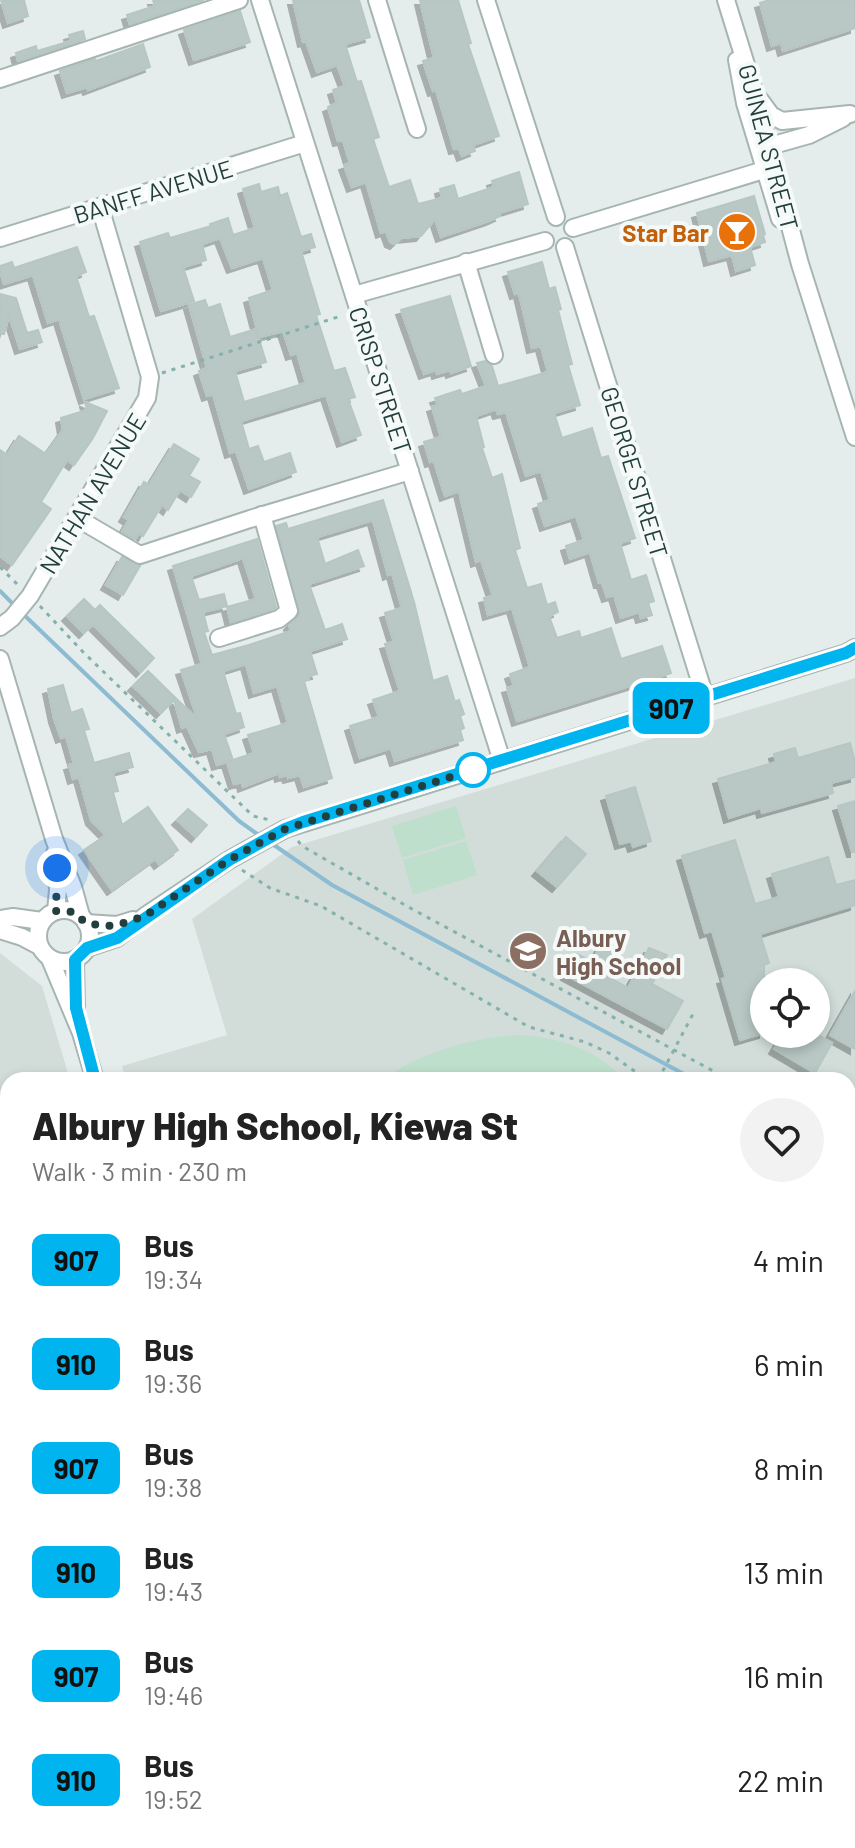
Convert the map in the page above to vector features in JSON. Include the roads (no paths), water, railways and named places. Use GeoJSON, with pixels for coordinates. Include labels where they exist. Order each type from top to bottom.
{"type":"FeatureCollection","features":[{"type":"Feature","properties":{"kind":"street"},"geometry":{"type":"LineString","coordinates":[[0,79],[239,0]]}},
{"type":"Feature","properties":{"kind":"street","name":"CRISP STREET"},"geometry":{"type":"LineString","coordinates":[[260,0],[502,761]]}},
{"type":"Feature","properties":{"kind":"street"},"geometry":{"type":"LineString","coordinates":[[377,0],[417,129]]}},
{"type":"Feature","properties":{"kind":"street"},"geometry":{"type":"LineString","coordinates":[[486,0],[556,217]]}},
{"type":"Feature","properties":{"kind":"street","name":"GUINEA STREET"},"geometry":{"type":"LineString","coordinates":[[726,0],[770,146],[800,264],[855,437]]}},
{"type":"Feature","properties":{"kind":"street","name":"GUINEA STREET"},"geometry":{"type":"LineString","coordinates":[[735,30],[740,81],[749,116],[779,218],[800,264]]}},
{"type":"Feature","properties":{"kind":"street"},"geometry":{"type":"LineString","coordinates":[[752,84],[767,112],[782,121],[853,114]]}},
{"type":"Feature","properties":{"kind":"street"},"geometry":{"type":"LineString","coordinates":[[749,116],[770,146],[809,135],[853,114]]}},
{"type":"Feature","properties":{"kind":"street","name":"BANFF AVENUE"},"geometry":{"type":"LineString","coordinates":[[0,238],[305,143]]}},
{"type":"Feature","properties":{"kind":"street"},"geometry":{"type":"LineString","coordinates":[[573,228],[764,170]]}},
{"type":"Feature","properties":{"kind":"street","name":"NATHAN AVENUE"},"geometry":{"type":"LineString","coordinates":[[6,623],[29,597],[143,407],[150,377],[100,207]]}},
{"type":"Feature","properties":{"kind":"street"},"geometry":{"type":"LineString","coordinates":[[556,217],[565,218],[573,228],[571,241],[565,247],[551,247],[545,241],[544,226],[556,217]]}},
{"type":"Feature","properties":{"kind":"street"},"geometry":{"type":"LineString","coordinates":[[354,295],[545,241]]}},
{"type":"Feature","properties":{"kind":"street","name":"GEORGE STREET"},"geometry":{"type":"LineString","coordinates":[[565,247],[705,697]]}},
{"type":"Feature","properties":{"kind":"street"},"geometry":{"type":"LineString","coordinates":[[466,262],[494,355]]}},
{"type":"Feature","properties":{"kind":"street"},"geometry":{"type":"LineString","coordinates":[[77,518],[140,555],[410,471]]}},
{"type":"Feature","properties":{"kind":"street"},"geometry":{"type":"LineString","coordinates":[[219,638],[279,619],[289,611],[256,517]]}},
{"type":"Feature","properties":{"kind":"street"},"geometry":{"type":"LineString","coordinates":[[0,930],[45,952],[58,962],[117,938],[274,828],[303,822],[852,652]]}},
{"type":"Feature","properties":{"kind":"street"},"geometry":{"type":"LineString","coordinates":[[0,659],[54,839],[89,931],[81,954],[75,993],[81,1033]]}},
{"type":"Feature","properties":{"kind":"street"},"geometry":{"type":"LineString","coordinates":[[54,839],[58,890],[49,916],[39,929],[45,952],[81,1033],[93,1072]]}},
{"type":"Feature","properties":{"kind":"street"},"geometry":{"type":"LineString","coordinates":[[0,919],[73,912],[84,920],[117,925],[145,916]]}},
{"type":"Feature","properties":{"kind":"waterway"},"geometry":{"type":"LineString","coordinates":[[0,591],[15,606]]}},
{"type":"Feature","properties":{"kind":"waterway"},"geometry":{"type":"LineString","coordinates":[[22,613],[239,821],[260,836]]}},
{"type":"Feature","properties":{"kind":"waterway"},"geometry":{"type":"LineString","coordinates":[[271,843],[332,885],[680,1072]]}},
{"type":"Feature","properties":{"kind":"place","name":"Star Bar"},"geometry":{"type":"Point","coordinates":[737,232]}},
{"type":"Feature","properties":{"kind":"place","name":"Albury High School"},"geometry":{"type":"Point","coordinates":[528,951]}}]}
